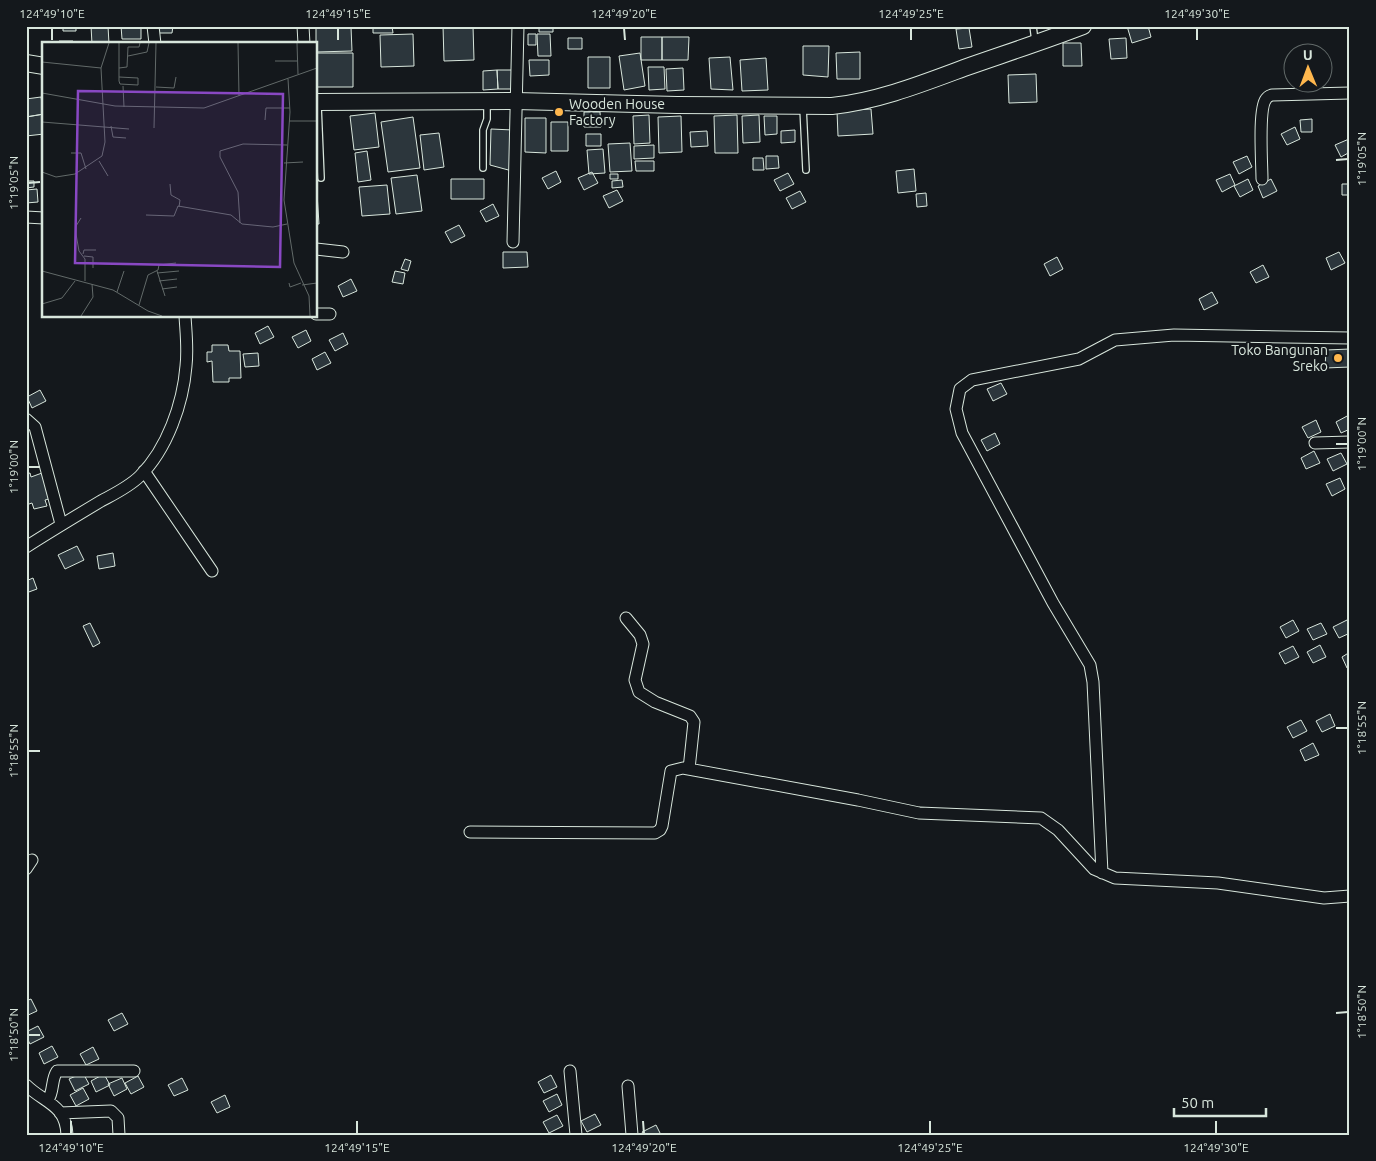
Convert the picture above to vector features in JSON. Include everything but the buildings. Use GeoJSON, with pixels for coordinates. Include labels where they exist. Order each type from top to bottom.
{"type":"FeatureCollection","features":[{"type":"Feature","properties":{"kind":"main road"},"geometry":{"type":"LineString","coordinates":[[318,102],[516,101],[668,105],[832,106],[863,102],[908,89],[1082,27]]}},
{"type":"Feature","properties":{"kind":"main road"},"geometry":{"type":"LineString","coordinates":[[26,63],[42,66]]}},
{"type":"Feature","properties":{"kind":"street"},"geometry":{"type":"LineString","coordinates":[[153,26],[155,42]]}},
{"type":"Feature","properties":{"kind":"street"},"geometry":{"type":"LineString","coordinates":[[303,26],[304,42]]}},
{"type":"Feature","properties":{"kind":"street"},"geometry":{"type":"LineString","coordinates":[[513,242],[518,26]]}},
{"type":"Feature","properties":{"kind":"street"},"geometry":{"type":"LineString","coordinates":[[1262,179],[1262,118],[1266,98],[1272,95],[1350,93]]}},
{"type":"Feature","properties":{"kind":"street"},"geometry":{"type":"LineString","coordinates":[[26,217],[42,218]]}},
{"type":"Feature","properties":{"kind":"street"},"geometry":{"type":"LineString","coordinates":[[318,249],[343,252]]}},
{"type":"Feature","properties":{"kind":"street"},"geometry":{"type":"LineString","coordinates":[[318,314],[330,314]]}},
{"type":"Feature","properties":{"kind":"street"},"geometry":{"type":"LineString","coordinates":[[26,547],[61,524],[128,486],[144,471],[165,440],[183,389],[187,346],[185,318]]}},
{"type":"Feature","properties":{"kind":"street"},"geometry":{"type":"LineString","coordinates":[[1102,873],[1093,682],[1090,665],[1053,603],[962,434],[956,409],[960,389],[972,380],[1079,359],[1115,340],[1174,335],[1350,338]]}},
{"type":"Feature","properties":{"kind":"street"},"geometry":{"type":"LineString","coordinates":[[26,419],[35,427],[61,524]]}},
{"type":"Feature","properties":{"kind":"street"},"geometry":{"type":"LineString","coordinates":[[1315,443],[1350,442]]}},
{"type":"Feature","properties":{"kind":"street"},"geometry":{"type":"LineString","coordinates":[[144,471],[212,571]]}},
{"type":"Feature","properties":{"kind":"street"},"geometry":{"type":"LineString","coordinates":[[626,618],[640,635],[643,644],[636,680],[639,692],[655,702],[690,716],[694,722],[689,770]]}},
{"type":"Feature","properties":{"kind":"street"},"geometry":{"type":"LineString","coordinates":[[470,832],[655,833],[662,826],[671,771],[683,768],[919,812],[1041,818],[1058,830],[1094,869],[1115,878],[1218,883],[1324,898],[1350,896]]}},
{"type":"Feature","properties":{"kind":"street"},"geometry":{"type":"LineString","coordinates":[[48,1100],[52,1093],[56,1071],[134,1071]]}},
{"type":"Feature","properties":{"kind":"street"},"geometry":{"type":"LineString","coordinates":[[570,1071],[576,1135]]}},
{"type":"Feature","properties":{"kind":"street"},"geometry":{"type":"LineString","coordinates":[[26,1085],[57,1107],[63,1118],[67,1135]]}},
{"type":"Feature","properties":{"kind":"street"},"geometry":{"type":"LineString","coordinates":[[628,1086],[632,1135]]}},
{"type":"Feature","properties":{"kind":"street"},"geometry":{"type":"LineString","coordinates":[[60,1113],[112,1111],[118,1118],[118,1135]]}},
{"type":"Feature","properties":{"kind":"lane"},"geometry":{"type":"LineString","coordinates":[[1033,26],[1035,43]]}},
{"type":"Feature","properties":{"kind":"lane"},"geometry":{"type":"LineString","coordinates":[[483,168],[483,130],[488,119],[487,101]]}},
{"type":"Feature","properties":{"kind":"lane"},"geometry":{"type":"LineString","coordinates":[[803,105],[806,170]]}},
{"type":"Feature","properties":{"kind":"lane"},"geometry":{"type":"LineString","coordinates":[[318,121],[321,178]]}},
{"type":"Feature","properties":{"kind":"place","name":"Wooden House Factory"},"geometry":{"type":"Point","coordinates":[559,112]}},
{"type":"Feature","properties":{"kind":"place","name":"Toko Bangunan Sreko"},"geometry":{"type":"Point","coordinates":[1338,358]}}]}
